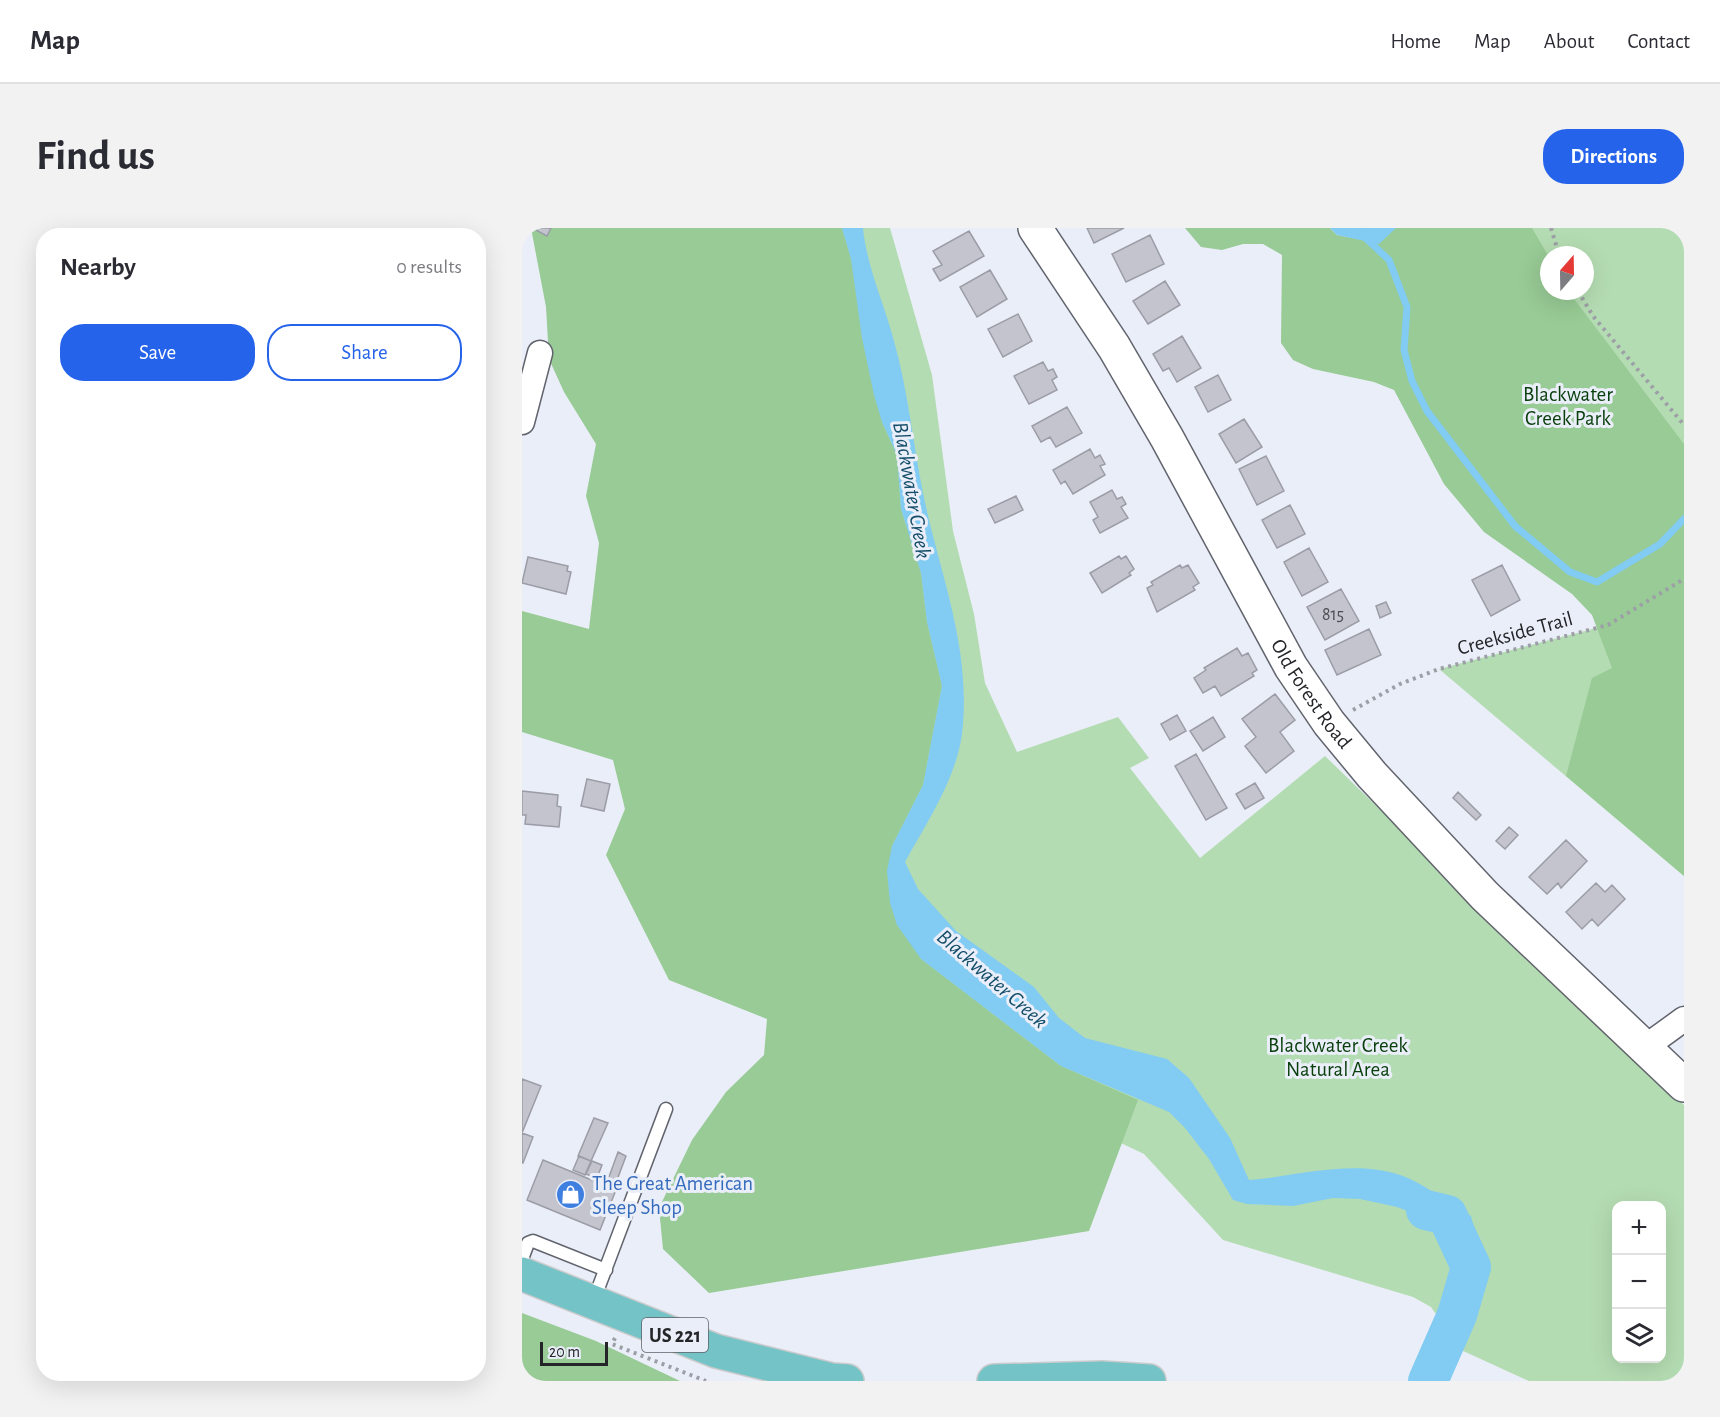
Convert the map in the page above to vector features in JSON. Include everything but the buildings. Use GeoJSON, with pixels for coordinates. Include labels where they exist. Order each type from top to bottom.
{"type":"FeatureCollection","features":[{"type":"Feature","properties":{"kind":"main road","name":"Old Forest Road"},"geometry":{"type":"LineString","coordinates":[[1035,228],[1114,347],[1167,438],[1291,667],[1329,723],[1372,775],[1485,896],[1684,1085]]}},
{"type":"Feature","properties":{"kind":"main road","name":"US 221"},"geometry":{"type":"LineString","coordinates":[[522,1274],[716,1351],[839,1381]]}},
{"type":"Feature","properties":{"kind":"main road"},"geometry":{"type":"LineString","coordinates":[[994,1381],[1102,1378],[1149,1381]]}},
{"type":"Feature","properties":{"kind":"street"},"geometry":{"type":"LineString","coordinates":[[522,422],[540,353]]}},
{"type":"Feature","properties":{"kind":"street"},"geometry":{"type":"LineString","coordinates":[[1644,1048],[1684,1019]]}},
{"type":"Feature","properties":{"kind":"lane"},"geometry":{"type":"LineString","coordinates":[[593,1303],[666,1109]]}},
{"type":"Feature","properties":{"kind":"lane"},"geometry":{"type":"LineString","coordinates":[[522,1259],[528,1243],[532,1241],[606,1270]]}},
{"type":"Feature","properties":{"kind":"path"},"geometry":{"type":"LineString","coordinates":[[1551,228],[1556,246]]}},
{"type":"Feature","properties":{"kind":"path"},"geometry":{"type":"LineString","coordinates":[[1583,300],[1593,316],[1684,425]]}},
{"type":"Feature","properties":{"kind":"path","name":"Creekside Trail"},"geometry":{"type":"LineString","coordinates":[[1350,712],[1400,684],[1439,669],[1608,625],[1684,579]]}},
{"type":"Feature","properties":{"kind":"green space"},"geometry":{"type":"Polygon","coordinates":[[[531,228],[842,228],[851,258],[882,422],[897,455],[901,509],[921,573],[927,622],[942,686],[923,785],[892,846],[921,959],[1061,1066],[1138,1100],[1089,1231],[709,1293],[663,1249],[659,1208],[692,1140],[726,1092],[764,1055],[767,1019],[669,980],[606,855],[625,809],[613,760],[522,732],[522,611],[589,629],[599,543],[586,496],[596,444],[564,392],[549,359],[546,307],[531,228]]]}},
{"type":"Feature","properties":{"kind":"green space","name":"Blackwater Creek Natural Area"},"geometry":{"type":"Polygon","coordinates":[[[798,228],[890,228],[932,375],[953,531],[974,614],[985,683],[1017,752],[1118,717],[1149,758],[1130,768],[1200,858],[1325,756],[1684,1105],[1684,1381],[1529,1381],[1461,1350],[1431,1307],[1413,1297],[1223,1240],[1144,1154],[913,1044],[798,228]]]}},
{"type":"Feature","properties":{"kind":"green space","name":"Blackwater Creek Park"},"geometry":{"type":"Polygon","coordinates":[[[1185,228],[1330,228],[1337,235],[1379,243],[1396,228],[1532,228],[1543,246],[1540,246],[1540,300],[1575,300],[1684,444],[1684,876],[1566,776],[1592,678],[1612,668],[1592,615],[1572,594],[1484,532],[1444,484],[1394,390],[1374,382],[1313,369],[1293,360],[1281,343],[1282,255],[1263,244],[1243,244],[1222,250],[1201,247],[1185,228]]]}},
{"type":"Feature","properties":{"kind":"green space","name":"Blackwater Creek Park"},"geometry":{"type":"Polygon","coordinates":[[[1355,228],[1684,228],[1684,515],[1355,228]]]}},
{"type":"Feature","properties":{"kind":"green space"},"geometry":{"type":"Polygon","coordinates":[[[1608,625],[1684,876],[1439,669],[1608,625]]]}},
{"type":"Feature","properties":{"kind":"green space"},"geometry":{"type":"Polygon","coordinates":[[[522,1313],[596,1341],[680,1381],[522,1381],[522,1313]]]}},
{"type":"Feature","properties":{"kind":"water"},"geometry":{"type":"Polygon","coordinates":[[[842,228],[863,228],[872,271],[894,341],[907,398],[923,493],[953,612],[963,672],[964,702],[959,751],[940,800],[905,862],[918,889],[956,931],[1034,987],[1059,1018],[1085,1038],[1167,1059],[1189,1078],[1230,1138],[1249,1180],[1349,1168],[1389,1172],[1416,1182],[1471,1216],[1479,1248],[1452,1245],[1439,1223],[1397,1207],[1360,1199],[1333,1198],[1293,1206],[1247,1204],[1233,1200],[1209,1159],[1185,1128],[1169,1112],[1061,1066],[921,959],[897,925],[890,903],[887,871],[892,846],[923,785],[942,686],[927,622],[921,573],[901,509],[897,455],[882,422],[874,395],[862,338],[851,259],[842,228]]]}},
{"type":"Feature","properties":{"kind":"water"},"geometry":{"type":"Polygon","coordinates":[[[1330,228],[1396,228],[1379,244],[1337,235],[1330,228]]]}},
{"type":"Feature","properties":{"kind":"waterway"},"geometry":{"type":"LineString","coordinates":[[1355,228],[1389,260],[1407,307],[1404,350],[1412,381],[1427,411],[1515,526],[1570,572],[1597,582],[1660,544],[1684,519]]}},
{"type":"Feature","properties":{"kind":"waterway","name":"Blackwater Creek"},"geometry":{"type":"LineString","coordinates":[[1426,1210],[1447,1215],[1471,1267],[1457,1315],[1428,1381]]}},
{"type":"Feature","properties":{"kind":"place","name":"The Great American Sleep Shop"},"geometry":{"type":"Point","coordinates":[571,1195]}}]}
